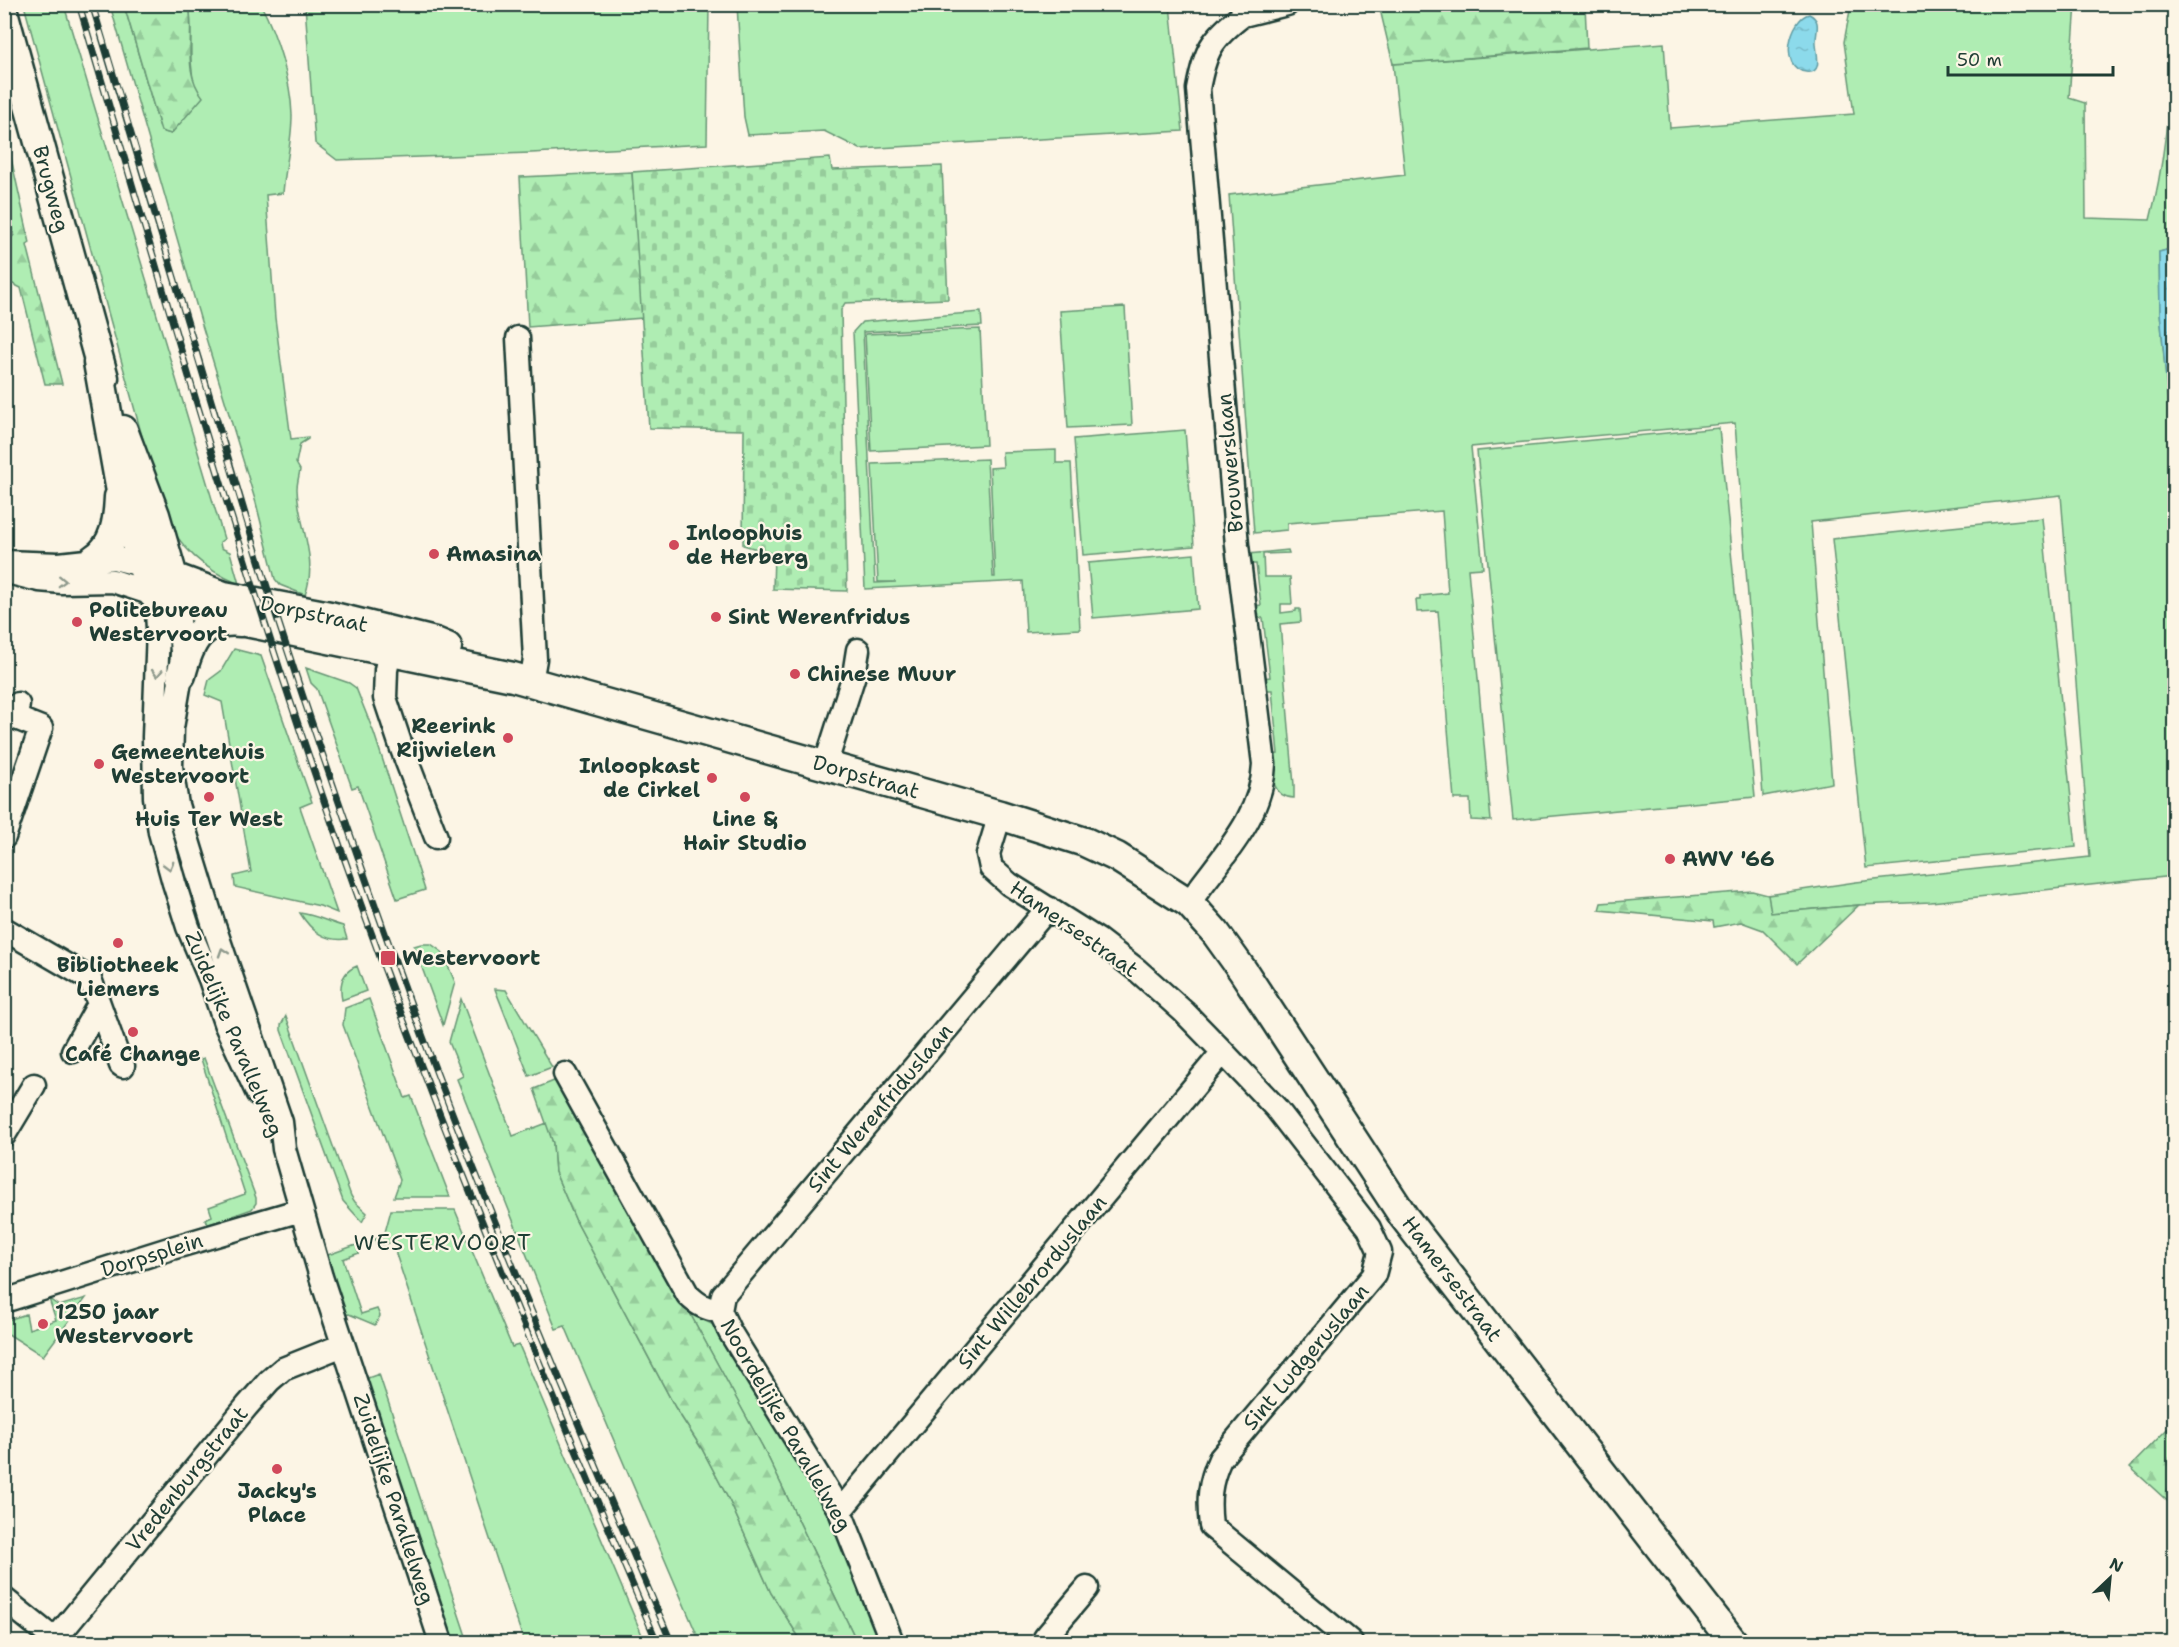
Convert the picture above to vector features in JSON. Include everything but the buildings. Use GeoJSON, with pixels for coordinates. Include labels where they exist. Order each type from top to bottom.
{"type":"FeatureCollection","features":[{"type":"Feature","properties":{"kind":"main road","name":"Brugweg"},"geometry":{"type":"LineString","coordinates":[[4,15],[98,362],[120,486],[142,565]]}},
{"type":"Feature","properties":{"kind":"main road","name":"Brugweg"},"geometry":{"type":"LineString","coordinates":[[98,362],[155,515],[168,590]]}},
{"type":"Feature","properties":{"kind":"main road"},"geometry":{"type":"LineString","coordinates":[[94,559],[104,551],[115,530],[120,486]]}},
{"type":"Feature","properties":{"kind":"main road"},"geometry":{"type":"LineString","coordinates":[[155,515],[171,541],[190,563],[252,612]]}},
{"type":"Feature","properties":{"kind":"main road","name":"Zuidelijke Parallelweg"},"geometry":{"type":"LineString","coordinates":[[142,565],[168,590]]}},
{"type":"Feature","properties":{"kind":"main road","name":"Dorpstraat"},"geometry":{"type":"LineString","coordinates":[[168,590],[252,612],[330,616],[392,642],[435,642],[522,680],[1000,815],[1101,849],[1189,903]]}},
{"type":"Feature","properties":{"kind":"main road"},"geometry":{"type":"LineString","coordinates":[[181,675],[187,653],[200,633],[213,625],[252,612]]}},
{"type":"Feature","properties":{"kind":"main road","name":"Hamersestraat"},"geometry":{"type":"LineString","coordinates":[[1189,903],[1215,932],[1243,971],[1404,1217],[1732,1642]]}},
{"type":"Feature","properties":{"kind":"street","name":"Brouwerslaan"},"geometry":{"type":"LineString","coordinates":[[1189,903],[1246,827],[1260,793],[1264,764],[1236,545],[1198,89],[1203,65],[1211,47],[1221,32],[1242,10],[1287,4]]}},
{"type":"Feature","properties":{"kind":"street"},"geometry":{"type":"LineString","coordinates":[[518,338],[535,659],[522,680]]}},
{"type":"Feature","properties":{"kind":"street"},"geometry":{"type":"LineString","coordinates":[[4,562],[41,565],[114,558],[142,565]]}},
{"type":"Feature","properties":{"kind":"street","name":"Dorpstraat"},"geometry":{"type":"LineString","coordinates":[[4,571],[39,580],[113,581],[168,590]]}},
{"type":"Feature","properties":{"kind":"street","name":"Zuidelijke Parallelweg"},"geometry":{"type":"LineString","coordinates":[[168,590],[182,652],[181,675],[172,728],[171,766],[180,819],[281,1122],[284,1149],[301,1210],[441,1642]]}},
{"type":"Feature","properties":{"kind":"street","name":"Zuidelijke Parallelweg"},"geometry":{"type":"LineString","coordinates":[[168,590],[157,612],[154,736],[155,797],[160,832],[174,884],[225,1023],[284,1149]]}},
{"type":"Feature","properties":{"kind":"street"},"geometry":{"type":"LineString","coordinates":[[392,642],[384,688],[387,706],[436,837]]}},
{"type":"Feature","properties":{"kind":"street"},"geometry":{"type":"LineString","coordinates":[[825,766],[852,683],[858,650]]}},
{"type":"Feature","properties":{"kind":"street"},"geometry":{"type":"LineString","coordinates":[[4,837],[41,728],[16,718],[18,704]]}},
{"type":"Feature","properties":{"kind":"street","name":"Hamersestraat"},"geometry":{"type":"LineString","coordinates":[[1000,815],[988,854],[991,868],[1009,884],[1098,940],[1137,970],[1184,1012],[1223,1052]]}},
{"type":"Feature","properties":{"kind":"street","name":"Sint Werenfriduslaan"},"geometry":{"type":"LineString","coordinates":[[720,1311],[723,1295],[1048,908]]}},
{"type":"Feature","properties":{"kind":"street"},"geometry":{"type":"LineString","coordinates":[[4,929],[90,979],[98,1006],[123,1066]]}},
{"type":"Feature","properties":{"kind":"street"},"geometry":{"type":"LineString","coordinates":[[73,1051],[98,1006]]}},
{"type":"Feature","properties":{"kind":"street","name":"Sint Willebrorduslaan"},"geometry":{"type":"LineString","coordinates":[[840,1511],[1223,1052]]}},
{"type":"Feature","properties":{"kind":"street","name":"Sint Ludgeruslaan"},"geometry":{"type":"LineString","coordinates":[[1223,1052],[1276,1108],[1368,1228],[1380,1252],[1374,1275],[1220,1459],[1211,1478],[1209,1503],[1211,1526],[1351,1642]]}},
{"type":"Feature","properties":{"kind":"street","name":"Noordelijke Parallelweg"},"geometry":{"type":"LineString","coordinates":[[565,1074],[688,1295],[707,1310],[720,1311],[736,1342],[840,1511],[892,1642]]}},
{"type":"Feature","properties":{"kind":"street"},"geometry":{"type":"LineString","coordinates":[[4,1135],[34,1084]]}},
{"type":"Feature","properties":{"kind":"street","name":"Dorpsplein"},"geometry":{"type":"LineString","coordinates":[[4,1301],[301,1210]]}},
{"type":"Feature","properties":{"kind":"street","name":"Vredenburgstraat"},"geometry":{"type":"LineString","coordinates":[[54,1641],[269,1381],[283,1369],[343,1345]]}},
{"type":"Feature","properties":{"kind":"street"},"geometry":{"type":"LineString","coordinates":[[1047,1642],[1045,1638],[1087,1588]]}},
{"type":"Feature","properties":{"kind":"street"},"geometry":{"type":"LineString","coordinates":[[4,1599],[54,1641]]}},
{"type":"Feature","properties":{"kind":"green space"},"geometry":{"type":"Polygon","coordinates":[[[2076,4],[2069,98],[2085,103],[2086,218],[2150,220],[2163,152],[2174,38],[2174,248],[2159,252],[2160,312],[2174,469],[2174,876],[1931,902],[1859,905],[1770,913],[1768,895],[1856,882],[2090,857],[2061,495],[1811,522],[1832,783],[1763,796],[1735,423],[1471,447],[1483,568],[1468,569],[1491,821],[1471,820],[1470,799],[1454,799],[1438,611],[1417,612],[1416,600],[1420,600],[1420,596],[1448,593],[1442,511],[1287,523],[1287,530],[1254,533],[1229,195],[1405,175],[1393,64],[1664,43],[1670,128],[1854,114],[1844,42],[1851,5],[2076,4]]]}},
{"type":"Feature","properties":{"kind":"green space"},"geometry":{"type":"Polygon","coordinates":[[[24,5],[64,5],[224,539],[220,542],[221,548],[230,552],[239,584],[214,572],[194,556],[177,537],[163,513],[24,5]]]}},
{"type":"Feature","properties":{"kind":"green space"},"geometry":{"type":"Polygon","coordinates":[[[110,5],[124,5],[161,131],[171,134],[195,87],[191,66],[189,5],[261,5],[278,44],[289,88],[292,125],[283,193],[266,195],[275,318],[291,439],[308,437],[300,444],[296,463],[300,470],[297,487],[298,502],[310,567],[305,595],[280,585],[275,579],[256,503],[110,5]]]}},
{"type":"Feature","properties":{"kind":"green space"},"geometry":{"type":"Polygon","coordinates":[[[124,5],[189,5],[190,64],[196,87],[203,97],[171,134],[161,131],[124,5]]]}},
{"type":"Feature","properties":{"kind":"green space"},"geometry":{"type":"Polygon","coordinates":[[[305,5],[709,5],[707,144],[337,160],[315,143],[305,5]]]}},
{"type":"Feature","properties":{"kind":"green space"},"geometry":{"type":"Polygon","coordinates":[[[737,5],[1170,5],[1183,131],[860,149],[824,131],[748,135],[744,117],[737,5]]]}},
{"type":"Feature","properties":{"kind":"green space"},"geometry":{"type":"Polygon","coordinates":[[[1379,5],[1585,5],[1587,48],[1393,64],[1379,5]]]}},
{"type":"Feature","properties":{"kind":"green space"},"geometry":{"type":"Polygon","coordinates":[[[4,146],[11,158],[30,243],[27,245],[62,384],[45,384],[21,288],[5,280],[5,242],[14,235],[5,207],[4,146]]]}},
{"type":"Feature","properties":{"kind":"green space"},"geometry":{"type":"Polygon","coordinates":[[[830,158],[832,170],[942,166],[948,299],[845,303],[841,310],[847,591],[773,589],[774,554],[743,545],[744,430],[649,428],[632,172],[830,158]]]}},
{"type":"Feature","properties":{"kind":"green space"},"geometry":{"type":"Polygon","coordinates":[[[632,172],[643,318],[528,327],[520,177],[632,172]]]}},
{"type":"Feature","properties":{"kind":"green space"},"geometry":{"type":"Polygon","coordinates":[[[1125,307],[1132,425],[1068,428],[1060,311],[1125,307]]]}},
{"type":"Feature","properties":{"kind":"green space"},"geometry":{"type":"Polygon","coordinates":[[[981,312],[982,326],[863,332],[875,583],[896,582],[878,582],[872,464],[987,459],[993,577],[995,577],[990,468],[1003,467],[1002,452],[1056,450],[1056,463],[1071,463],[1080,629],[1026,632],[1023,581],[865,589],[853,332],[862,322],[981,312]]]}},
{"type":"Feature","properties":{"kind":"green space"},"geometry":{"type":"Polygon","coordinates":[[[980,329],[986,445],[871,451],[865,334],[980,329]]]}},
{"type":"Feature","properties":{"kind":"green space"},"geometry":{"type":"Polygon","coordinates":[[[1719,428],[1755,797],[1513,820],[1477,451],[1719,428]]]}},
{"type":"Feature","properties":{"kind":"green space"},"geometry":{"type":"Polygon","coordinates":[[[1185,430],[1194,546],[1083,555],[1074,439],[1185,430]]]}},
{"type":"Feature","properties":{"kind":"green space"},"geometry":{"type":"Polygon","coordinates":[[[2042,518],[2076,847],[1866,868],[1832,539],[2042,518]]]}},
{"type":"Feature","properties":{"kind":"green space"},"geometry":{"type":"Polygon","coordinates":[[[1288,550],[1289,553],[1263,554],[1264,577],[1290,577],[1292,604],[1281,604],[1281,613],[1300,609],[1301,622],[1280,624],[1294,798],[1286,797],[1276,789],[1272,776],[1271,755],[1278,754],[1272,690],[1264,690],[1263,678],[1270,677],[1263,618],[1255,618],[1254,606],[1261,605],[1256,564],[1248,564],[1248,554],[1288,550]]]}},
{"type":"Feature","properties":{"kind":"green space"},"geometry":{"type":"Polygon","coordinates":[[[1194,554],[1198,609],[1093,618],[1088,563],[1194,554]]]}},
{"type":"Feature","properties":{"kind":"green space"},"geometry":{"type":"Polygon","coordinates":[[[234,649],[261,656],[312,802],[300,807],[337,913],[320,906],[235,887],[234,876],[251,872],[222,702],[205,695],[209,680],[221,671],[234,649]]]}},
{"type":"Feature","properties":{"kind":"green space"},"geometry":{"type":"Polygon","coordinates":[[[306,668],[349,683],[356,688],[374,733],[425,890],[397,899],[358,786],[352,788],[317,689],[311,683],[306,668]]]}},
{"type":"Feature","properties":{"kind":"green space"},"geometry":{"type":"Polygon","coordinates":[[[1752,891],[1768,895],[1771,913],[1859,905],[1797,964],[1763,930],[1741,922],[1714,927],[1713,921],[1599,910],[1601,903],[1752,891]]]}},
{"type":"Feature","properties":{"kind":"green space"},"geometry":{"type":"Polygon","coordinates":[[[300,913],[343,926],[347,939],[332,939],[319,934],[300,913]]]}},
{"type":"Feature","properties":{"kind":"green space"},"geometry":{"type":"Polygon","coordinates":[[[431,944],[442,952],[455,982],[443,1025],[414,946],[431,944]]]}},
{"type":"Feature","properties":{"kind":"green space"},"geometry":{"type":"Polygon","coordinates":[[[357,966],[366,991],[342,1000],[341,989],[344,975],[357,966]]]}},
{"type":"Feature","properties":{"kind":"green space"},"geometry":{"type":"Polygon","coordinates":[[[495,989],[506,990],[552,1067],[529,1076],[495,989]]]}},
{"type":"Feature","properties":{"kind":"green space"},"geometry":{"type":"Polygon","coordinates":[[[369,999],[405,1098],[411,1096],[450,1197],[394,1197],[400,1180],[343,1025],[345,1008],[369,999]]]}},
{"type":"Feature","properties":{"kind":"green space"},"geometry":{"type":"Polygon","coordinates":[[[461,999],[513,1136],[547,1123],[553,1143],[555,1172],[576,1221],[675,1407],[702,1449],[730,1502],[771,1593],[802,1642],[700,1642],[565,1326],[556,1329],[457,1079],[463,1076],[449,1042],[461,999]]]}},
{"type":"Feature","properties":{"kind":"green space"},"geometry":{"type":"Polygon","coordinates":[[[286,1016],[351,1196],[367,1213],[362,1222],[343,1201],[281,1030],[286,1016]]]}},
{"type":"Feature","properties":{"kind":"green space"},"geometry":{"type":"Polygon","coordinates":[[[204,1058],[256,1198],[252,1209],[207,1225],[205,1219],[212,1216],[209,1207],[245,1194],[201,1059],[204,1058]]]}},
{"type":"Feature","properties":{"kind":"green space"},"geometry":{"type":"Polygon","coordinates":[[[559,1079],[766,1453],[857,1642],[802,1642],[771,1593],[730,1502],[702,1449],[675,1407],[576,1221],[555,1172],[553,1143],[534,1089],[559,1079]]]}},
{"type":"Feature","properties":{"kind":"green space"},"geometry":{"type":"Polygon","coordinates":[[[391,1210],[455,1210],[512,1347],[519,1345],[645,1642],[524,1642],[392,1242],[377,1246],[375,1239],[384,1236],[391,1210]]]}},
{"type":"Feature","properties":{"kind":"green space"},"geometry":{"type":"Polygon","coordinates":[[[356,1245],[359,1253],[343,1259],[361,1314],[377,1309],[380,1316],[375,1325],[349,1314],[344,1315],[325,1256],[356,1245]]]}},
{"type":"Feature","properties":{"kind":"green space"},"geometry":{"type":"Polygon","coordinates":[[[86,1298],[43,1356],[5,1332],[5,1321],[26,1314],[29,1329],[56,1320],[49,1299],[59,1306],[86,1298]]]}},
{"type":"Feature","properties":{"kind":"green space"},"geometry":{"type":"Polygon","coordinates":[[[687,1308],[720,1331],[825,1508],[837,1532],[881,1642],[857,1642],[766,1453],[687,1308]]]}},
{"type":"Feature","properties":{"kind":"green space"},"geometry":{"type":"Polygon","coordinates":[[[379,1374],[468,1642],[452,1642],[365,1379],[379,1374]]]}},
{"type":"Feature","properties":{"kind":"green space"},"geometry":{"type":"Polygon","coordinates":[[[2174,1422],[2174,1507],[2130,1467],[2174,1422]]]}},
{"type":"Feature","properties":{"kind":"water"},"geometry":{"type":"Polygon","coordinates":[[[1809,14],[1817,23],[1818,62],[1815,70],[1806,72],[1797,69],[1789,53],[1792,33],[1803,17],[1809,14]]]}},
{"type":"Feature","properties":{"kind":"water"},"geometry":{"type":"Polygon","coordinates":[[[2174,248],[2174,469],[2160,312],[2159,252],[2174,248]]]}},
{"type":"Feature","properties":{"kind":"railway"},"geometry":{"type":"LineString","coordinates":[[79,4],[225,497],[287,692],[358,897],[481,1219],[657,1642]]}},
{"type":"Feature","properties":{"kind":"railway"},"geometry":{"type":"LineString","coordinates":[[92,4],[263,574],[375,905],[480,1184],[671,1642]]}},
{"type":"Feature","properties":{"kind":"place","name":"Inloophuis de Herberg"},"geometry":{"type":"Point","coordinates":[674,545]}},
{"type":"Feature","properties":{"kind":"place","name":"Amasina"},"geometry":{"type":"Point","coordinates":[434,554]}},
{"type":"Feature","properties":{"kind":"place","name":"Sint Werenfridus"},"geometry":{"type":"Point","coordinates":[716,617]}},
{"type":"Feature","properties":{"kind":"place","name":"Politebureau Westervoort"},"geometry":{"type":"Point","coordinates":[77,622]}},
{"type":"Feature","properties":{"kind":"place","name":"Chinese Muur"},"geometry":{"type":"Point","coordinates":[795,674]}},
{"type":"Feature","properties":{"kind":"place","name":"Reerink Rijwielen"},"geometry":{"type":"Point","coordinates":[508,738]}},
{"type":"Feature","properties":{"kind":"place","name":"Gemeentehuis Westervoort"},"geometry":{"type":"Point","coordinates":[99,764]}},
{"type":"Feature","properties":{"kind":"place","name":"Inloopkast de Cirkel"},"geometry":{"type":"Point","coordinates":[712,778]}},
{"type":"Feature","properties":{"kind":"place","name":"Huis Ter West"},"geometry":{"type":"Point","coordinates":[209,797]}},
{"type":"Feature","properties":{"kind":"place","name":"Line & Hair Studio"},"geometry":{"type":"Point","coordinates":[745,797]}},
{"type":"Feature","properties":{"kind":"place","name":"AWV '66"},"geometry":{"type":"Point","coordinates":[1670,859]}},
{"type":"Feature","properties":{"kind":"place","name":"Bibliotheek Liemers"},"geometry":{"type":"Point","coordinates":[118,943]}},
{"type":"Feature","properties":{"kind":"place","name":"Westervoort"},"geometry":{"type":"Point","coordinates":[388,958]}},
{"type":"Feature","properties":{"kind":"place","name":"Café Change"},"geometry":{"type":"Point","coordinates":[133,1032]}},
{"type":"Feature","properties":{"kind":"place","name":"1250 jaar Westervoort"},"geometry":{"type":"Point","coordinates":[43,1324]}},
{"type":"Feature","properties":{"kind":"place","name":"Jacky's Place"},"geometry":{"type":"Point","coordinates":[277,1469]}},
{"type":"Feature","properties":{"kind":"district","name":"WESTERVOORT"},"geometry":{"type":"Point","coordinates":[443,1242]}}]}
